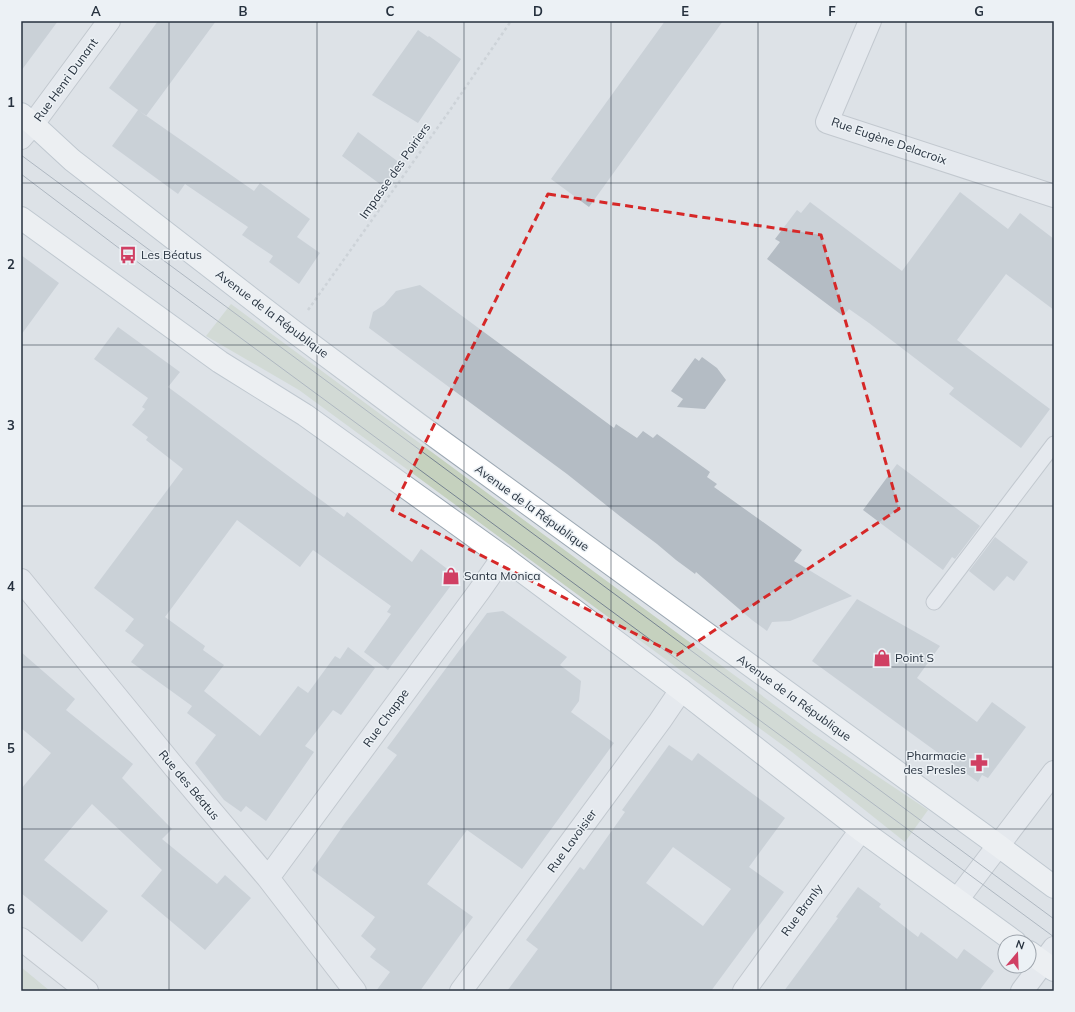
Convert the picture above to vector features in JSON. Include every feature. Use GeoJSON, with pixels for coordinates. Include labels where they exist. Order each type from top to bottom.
{"type":"FeatureCollection","features":[{"type":"Feature","properties":{"kind":"main road","name":"Avenue de la République"},"geometry":{"type":"LineString","coordinates":[[25,126],[72,160],[293,331],[443,443],[1054,887]]}},
{"type":"Feature","properties":{"kind":"main road"},"geometry":{"type":"LineString","coordinates":[[21,218],[220,362],[306,414],[503,557],[681,690],[861,830],[1004,934]]}},
{"type":"Feature","properties":{"kind":"street","name":"Rue Henri Dunant"},"geometry":{"type":"LineString","coordinates":[[25,126],[109,21]]}},
{"type":"Feature","properties":{"kind":"street","name":"Rue Eugène Delacroix"},"geometry":{"type":"LineString","coordinates":[[870,21],[827,122],[1054,196]]}},
{"type":"Feature","properties":{"kind":"street","name":"Rue Chappe"},"geometry":{"type":"LineString","coordinates":[[268,878],[503,557]]}},
{"type":"Feature","properties":{"kind":"street","name":"Rue des Béatus"},"geometry":{"type":"LineString","coordinates":[[21,580],[174,768],[268,878],[355,991]]}},
{"type":"Feature","properties":{"kind":"street","name":"Rue Lavoisier"},"geometry":{"type":"LineString","coordinates":[[461,991],[660,721],[681,690]]}},
{"type":"Feature","properties":{"kind":"street"},"geometry":{"type":"LineString","coordinates":[[958,900],[1054,772]]}},
{"type":"Feature","properties":{"kind":"street","name":"Rue Branly"},"geometry":{"type":"LineString","coordinates":[[744,991],[861,830]]}},
{"type":"Feature","properties":{"kind":"street"},"geometry":{"type":"LineString","coordinates":[[21,939],[87,991]]}},
{"type":"Feature","properties":{"kind":"street"},"geometry":{"type":"LineString","coordinates":[[1022,991],[1045,958]]}},
{"type":"Feature","properties":{"kind":"lane"},"geometry":{"type":"LineString","coordinates":[[934,602],[1054,444]]}},
{"type":"Feature","properties":{"kind":"path","name":"Impasse des Poiriers"},"geometry":{"type":"LineString","coordinates":[[293,331],[511,21]]}},
{"type":"Feature","properties":{"kind":"highlighted area"},"geometry":{"type":"Polygon","coordinates":[[[548,194],[821,235],[899,509],[677,655],[392,510],[548,194]]]}},
{"type":"Feature","properties":{"kind":"green space"},"geometry":{"type":"Polygon","coordinates":[[[231,304],[814,734],[928,810],[905,842],[792,752],[299,390],[206,336],[231,304]]]}},
{"type":"Feature","properties":{"kind":"green space"},"geometry":{"type":"Polygon","coordinates":[[[21,967],[50,991],[21,991],[21,967]]]}},
{"type":"Feature","properties":{"kind":"building"},"geometry":{"type":"Polygon","coordinates":[[[21,21],[58,21],[21,71],[21,21]]]}},
{"type":"Feature","properties":{"kind":"building"},"geometry":{"type":"Polygon","coordinates":[[[158,21],[216,21],[146,116],[109,88],[158,21]]]}},
{"type":"Feature","properties":{"kind":"building"},"geometry":{"type":"Polygon","coordinates":[[[665,21],[723,21],[589,207],[551,179],[665,21]]]}},
{"type":"Feature","properties":{"kind":"building"},"geometry":{"type":"Polygon","coordinates":[[[418,30],[461,59],[418,123],[372,95],[418,30]]]}},
{"type":"Feature","properties":{"kind":"building"},"geometry":{"type":"Polygon","coordinates":[[[138,110],[254,191],[260,183],[310,219],[297,237],[320,253],[299,284],[269,262],[273,256],[242,235],[248,227],[185,184],[178,194],[112,146],[138,110]]]}},
{"type":"Feature","properties":{"kind":"building"},"geometry":{"type":"Polygon","coordinates":[[[358,132],[400,163],[384,187],[342,156],[358,132]]]}},
{"type":"Feature","properties":{"kind":"building"},"geometry":{"type":"Polygon","coordinates":[[[960,192],[1008,229],[1020,213],[1054,239],[1054,310],[1006,274],[957,340],[1050,409],[1021,448],[949,394],[954,388],[869,323],[849,309],[843,316],[767,259],[780,242],[775,239],[797,210],[801,213],[810,202],[902,271],[960,192]]]}},
{"type":"Feature","properties":{"kind":"building"},"geometry":{"type":"Polygon","coordinates":[[[21,255],[59,283],[21,335],[21,255]]]}},
{"type":"Feature","properties":{"kind":"building"},"geometry":{"type":"Polygon","coordinates":[[[420,285],[614,428],[616,424],[637,438],[643,431],[653,438],[657,434],[710,472],[707,477],[717,484],[714,487],[802,550],[794,561],[852,596],[790,621],[772,622],[767,631],[696,572],[695,574],[676,560],[567,474],[369,328],[373,312],[384,305],[396,291],[420,285]]]}},
{"type":"Feature","properties":{"kind":"building"},"geometry":{"type":"Polygon","coordinates":[[[118,327],[180,372],[168,387],[344,517],[347,512],[412,562],[421,549],[450,571],[452,584],[388,670],[364,652],[391,614],[387,612],[391,606],[313,550],[300,567],[237,520],[165,617],[205,646],[203,650],[224,665],[204,691],[260,736],[298,686],[308,693],[335,656],[340,659],[348,647],[375,668],[341,715],[333,710],[305,746],[314,752],[266,821],[246,806],[241,812],[224,800],[195,763],[216,735],[187,713],[192,706],[131,662],[144,645],[125,631],[134,619],[94,588],[183,469],[146,440],[148,437],[132,425],[145,409],[142,407],[148,398],[94,359],[118,327]]]}},
{"type":"Feature","properties":{"kind":"building"},"geometry":{"type":"Polygon","coordinates":[[[702,357],[717,368],[726,380],[705,409],[677,407],[683,399],[671,391],[695,358],[699,361],[702,357]]]}},
{"type":"Feature","properties":{"kind":"building"},"geometry":{"type":"Polygon","coordinates":[[[897,464],[980,526],[955,559],[952,557],[943,570],[863,510],[897,464]]]}},
{"type":"Feature","properties":{"kind":"building"},"geometry":{"type":"Polygon","coordinates":[[[995,537],[1028,562],[1014,581],[1007,576],[994,591],[969,571],[995,537]]]}},
{"type":"Feature","properties":{"kind":"building"},"geometry":{"type":"Polygon","coordinates":[[[857,599],[940,646],[917,678],[977,722],[992,702],[1026,727],[988,778],[982,775],[978,782],[812,661],[857,599]]]}},
{"type":"Feature","properties":{"kind":"building"},"geometry":{"type":"Polygon","coordinates":[[[503,611],[567,657],[560,665],[581,681],[579,701],[571,712],[614,743],[522,869],[467,830],[427,884],[473,917],[420,991],[376,991],[390,972],[370,957],[376,949],[361,936],[375,917],[312,870],[345,823],[397,755],[387,748],[487,613],[503,611]]]}},
{"type":"Feature","properties":{"kind":"building"},"geometry":{"type":"Polygon","coordinates":[[[21,652],[75,699],[66,710],[133,764],[122,778],[172,829],[162,839],[217,884],[225,875],[251,898],[205,950],[141,896],[162,870],[92,804],[44,860],[108,911],[82,942],[21,893],[21,789],[51,753],[21,728],[21,652]]]}},
{"type":"Feature","properties":{"kind":"building"},"geometry":{"type":"Polygon","coordinates":[[[669,745],[692,761],[698,753],[785,818],[749,867],[784,892],[711,991],[507,991],[538,949],[526,940],[580,867],[584,870],[625,812],[622,810],[669,745]],[[673,847],[646,883],[703,926],[731,889],[673,847]]]}},
{"type":"Feature","properties":{"kind":"building"},"geometry":{"type":"Polygon","coordinates":[[[858,887],[881,904],[879,907],[918,937],[921,932],[957,959],[964,949],[994,971],[979,991],[784,991],[838,918],[836,917],[858,887]]]}},
{"type":"Feature","properties":{"kind":"tram line"},"geometry":{"type":"LineString","coordinates":[[21,155],[1054,919]]}},
{"type":"Feature","properties":{"kind":"tram line"},"geometry":{"type":"LineString","coordinates":[[21,174],[128,255],[1054,937]]}},
{"type":"Feature","properties":{"kind":"place","name":"Les Béatus"},"geometry":{"type":"Point","coordinates":[128,255]}},
{"type":"Feature","properties":{"kind":"place","name":"Santa Monica"},"geometry":{"type":"Point","coordinates":[451,576]}},
{"type":"Feature","properties":{"kind":"place","name":"Point S"},"geometry":{"type":"Point","coordinates":[882,658]}},
{"type":"Feature","properties":{"kind":"place","name":"Pharmacie des Presles"},"geometry":{"type":"Point","coordinates":[979,763]}}]}
